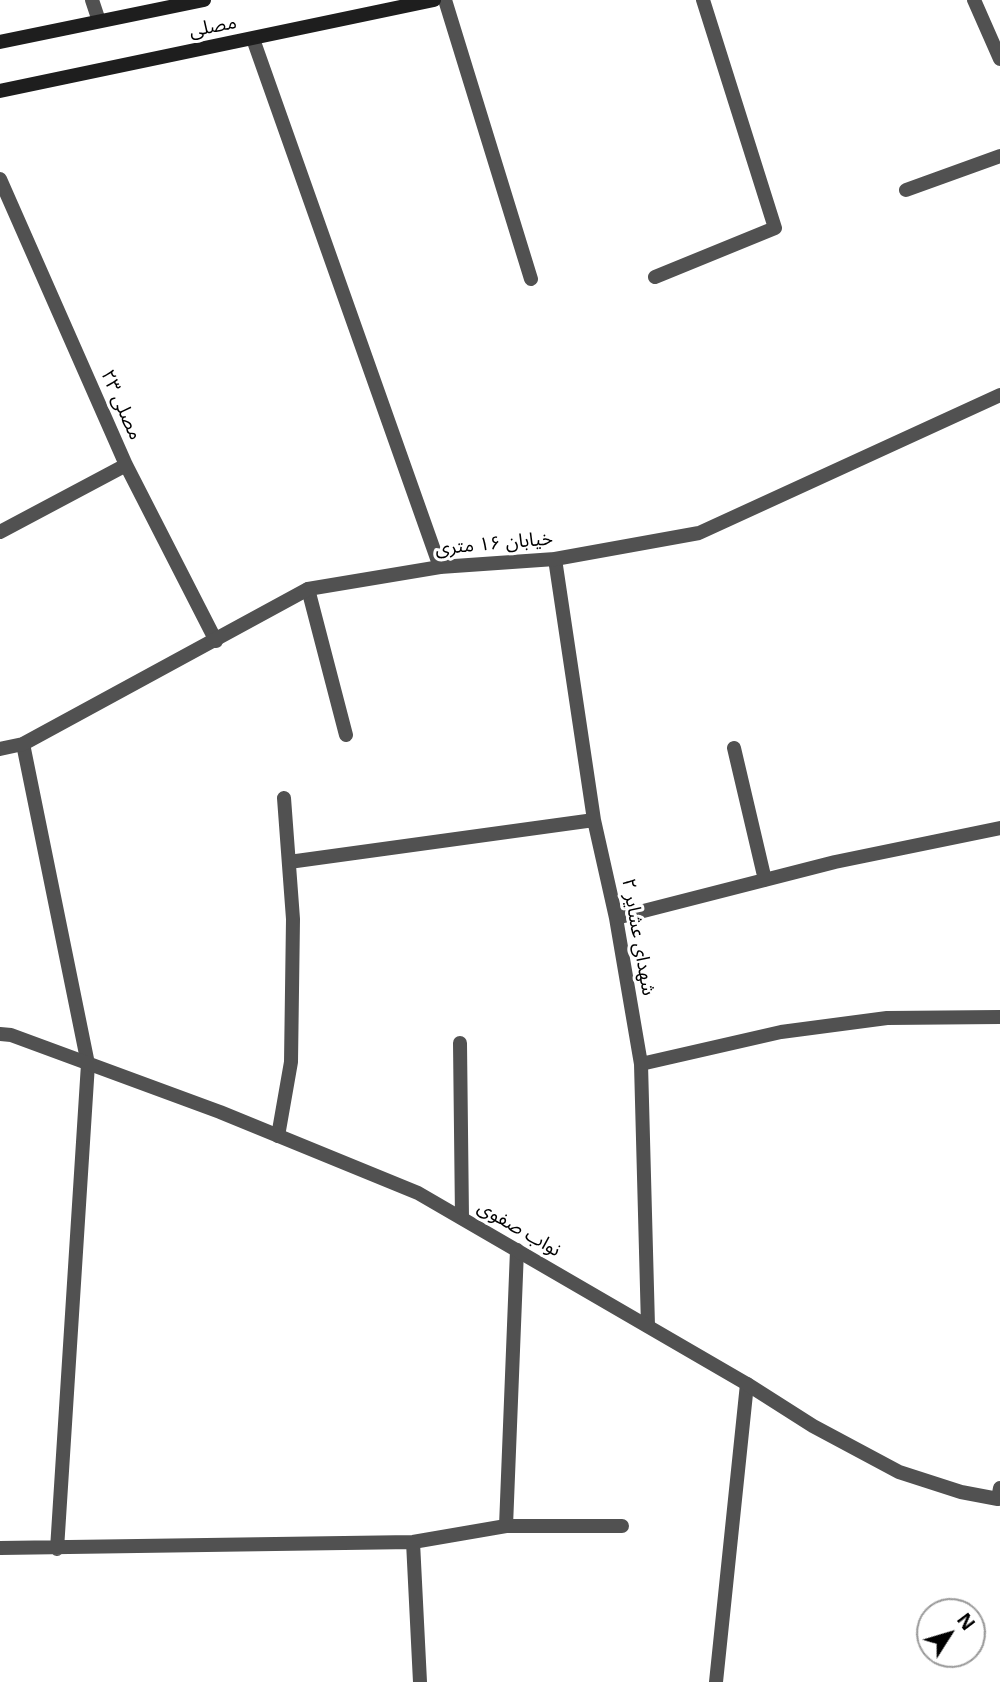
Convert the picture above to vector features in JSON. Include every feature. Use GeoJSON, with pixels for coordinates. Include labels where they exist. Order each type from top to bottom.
{"type":"FeatureCollection","features":[{"type":"Feature","properties":{"kind":"main road","name":"مصلی"},"geometry":{"type":"LineString","coordinates":[[0,42],[204,0]]}},
{"type":"Feature","properties":{"kind":"main road","name":"مصلی"},"geometry":{"type":"LineString","coordinates":[[0,91],[434,0]]}},
{"type":"Feature","properties":{"kind":"street"},"geometry":{"type":"LineString","coordinates":[[92,0],[99,21]]}},
{"type":"Feature","properties":{"kind":"street"},"geometry":{"type":"LineString","coordinates":[[445,0],[531,279]]}},
{"type":"Feature","properties":{"kind":"street"},"geometry":{"type":"LineString","coordinates":[[655,277],[775,228],[703,0]]}},
{"type":"Feature","properties":{"kind":"street"},"geometry":{"type":"LineString","coordinates":[[974,0],[1000,58]]}},
{"type":"Feature","properties":{"kind":"street"},"geometry":{"type":"LineString","coordinates":[[253,39],[440,568]]}},
{"type":"Feature","properties":{"kind":"street"},"geometry":{"type":"LineString","coordinates":[[906,190],[1000,156]]}},
{"type":"Feature","properties":{"kind":"street","name":"مصلی ۲۳"},"geometry":{"type":"LineString","coordinates":[[0,179],[126,465],[216,641]]}},
{"type":"Feature","properties":{"kind":"street","name":"خیابان ۱۶ متری"},"geometry":{"type":"LineString","coordinates":[[0,749],[23,744],[308,589],[440,568],[555,559],[699,533],[1000,395]]}},
{"type":"Feature","properties":{"kind":"street"},"geometry":{"type":"LineString","coordinates":[[0,532],[126,465]]}},
{"type":"Feature","properties":{"kind":"street","name":"شهدای عشایر ۲"},"geometry":{"type":"LineString","coordinates":[[555,559],[594,820],[617,918],[641,1064],[648,1326]]}},
{"type":"Feature","properties":{"kind":"street"},"geometry":{"type":"LineString","coordinates":[[308,589],[346,735]]}},
{"type":"Feature","properties":{"kind":"street"},"geometry":{"type":"LineString","coordinates":[[23,744],[88,1063],[57,1549]]}},
{"type":"Feature","properties":{"kind":"street"},"geometry":{"type":"LineString","coordinates":[[734,748],[765,880]]}},
{"type":"Feature","properties":{"kind":"street"},"geometry":{"type":"LineString","coordinates":[[278,1136],[291,1062],[293,919],[284,797]]}},
{"type":"Feature","properties":{"kind":"street"},"geometry":{"type":"LineString","coordinates":[[289,862],[594,820]]}},
{"type":"Feature","properties":{"kind":"street"},"geometry":{"type":"LineString","coordinates":[[617,918],[765,880],[1000,828]]}},
{"type":"Feature","properties":{"kind":"street"},"geometry":{"type":"LineString","coordinates":[[641,1064],[781,1032],[887,1018],[1000,1017]]}},
{"type":"Feature","properties":{"kind":"street","name":"نواب صفوی"},"geometry":{"type":"LineString","coordinates":[[0,1034],[10,1035],[88,1063],[418,1193],[747,1384],[813,1426],[899,1472],[961,1492],[999,1495]]}},
{"type":"Feature","properties":{"kind":"street"},"geometry":{"type":"LineString","coordinates":[[460,1043],[462,1218]]}},
{"type":"Feature","properties":{"kind":"street"},"geometry":{"type":"LineString","coordinates":[[506,1526],[517,1250]]}},
{"type":"Feature","properties":{"kind":"street"},"geometry":{"type":"LineString","coordinates":[[716,1682],[747,1384]]}},
{"type":"Feature","properties":{"kind":"street"},"geometry":{"type":"LineString","coordinates":[[0,1548],[414,1542],[506,1526],[622,1526]]}},
{"type":"Feature","properties":{"kind":"street"},"geometry":{"type":"LineString","coordinates":[[414,1542],[420,1682]]}}]}
